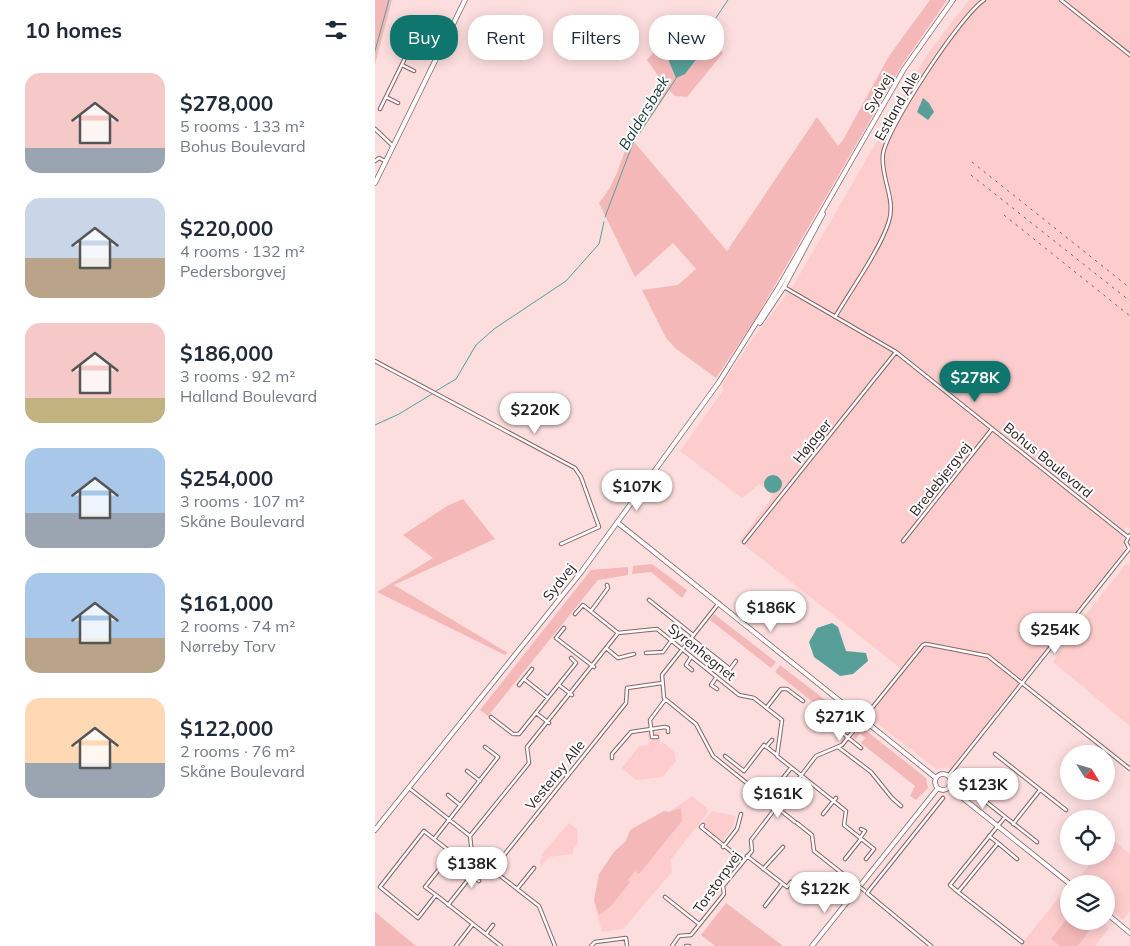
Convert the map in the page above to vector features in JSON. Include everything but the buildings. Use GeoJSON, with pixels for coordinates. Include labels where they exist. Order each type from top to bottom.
{"type":"FeatureCollection","features":[{"type":"Feature","properties":{"kind":"street"},"geometry":{"type":"LineString","coordinates":[[458,15],[465,0]]}},
{"type":"Feature","properties":{"kind":"street","name":"Sydvej"},"geometry":{"type":"LineString","coordinates":[[375,830],[618,523],[748,338],[782,286],[904,69],[953,0]]}},
{"type":"Feature","properties":{"kind":"street","name":"Estland Alle"},"geometry":{"type":"LineString","coordinates":[[835,317],[889,222],[891,197],[883,156],[887,140],[939,54],[971,10],[984,0]]}},
{"type":"Feature","properties":{"kind":"street"},"geometry":{"type":"LineString","coordinates":[[1061,0],[1130,55]]}},
{"type":"Feature","properties":{"kind":"street"},"geometry":{"type":"LineString","coordinates":[[381,108],[404,60]]}},
{"type":"Feature","properties":{"kind":"street"},"geometry":{"type":"LineString","coordinates":[[375,184],[436,60]]}},
{"type":"Feature","properties":{"kind":"street"},"geometry":{"type":"LineString","coordinates":[[401,65],[414,71]]}},
{"type":"Feature","properties":{"kind":"street"},"geometry":{"type":"LineString","coordinates":[[386,97],[398,103]]}},
{"type":"Feature","properties":{"kind":"street"},"geometry":{"type":"LineString","coordinates":[[375,129],[394,146]]}},
{"type":"Feature","properties":{"kind":"street"},"geometry":{"type":"LineString","coordinates":[[375,161],[379,158],[387,161]]}},
{"type":"Feature","properties":{"kind":"street","name":"Bohus Boulevard"},"geometry":{"type":"LineString","coordinates":[[782,286],[896,352],[1129,536]]}},
{"type":"Feature","properties":{"kind":"street","name":"Højager"},"geometry":{"type":"LineString","coordinates":[[744,542],[896,352]]}},
{"type":"Feature","properties":{"kind":"street"},"geometry":{"type":"LineString","coordinates":[[375,361],[575,468],[581,477],[599,527],[561,544]]}},
{"type":"Feature","properties":{"kind":"street","name":"Bredebjergvej"},"geometry":{"type":"LineString","coordinates":[[903,541],[993,428]]}},
{"type":"Feature","properties":{"kind":"street"},"geometry":{"type":"LineString","coordinates":[[618,523],[936,778]]}},
{"type":"Feature","properties":{"kind":"street"},"geometry":{"type":"LineString","coordinates":[[948,776],[1130,549],[1126,542],[1129,536]]}},
{"type":"Feature","properties":{"kind":"street"},"geometry":{"type":"LineString","coordinates":[[591,611],[608,588],[607,585]]}},
{"type":"Feature","properties":{"kind":"street"},"geometry":{"type":"LineString","coordinates":[[649,600],[730,668],[737,661]]}},
{"type":"Feature","properties":{"kind":"street"},"geometry":{"type":"LineString","coordinates":[[719,603],[661,675],[665,700],[696,724],[713,756],[811,835],[814,851],[931,946]]}},
{"type":"Feature","properties":{"kind":"street"},"geometry":{"type":"LineString","coordinates":[[555,946],[539,906],[471,852],[470,836],[529,763],[527,747],[618,633],[583,605],[575,614]]}},
{"type":"Feature","properties":{"kind":"street"},"geometry":{"type":"LineString","coordinates":[[563,628],[556,638],[593,666]]}},
{"type":"Feature","properties":{"kind":"street","name":"Syrenhegnet"},"geometry":{"type":"LineString","coordinates":[[618,633],[657,629],[739,695],[753,697],[782,720],[777,756]]}},
{"type":"Feature","properties":{"kind":"street"},"geometry":{"type":"LineString","coordinates":[[646,653],[663,652],[671,641]]}},
{"type":"Feature","properties":{"kind":"street","name":"Torstorpvej"},"geometry":{"type":"LineString","coordinates":[[672,946],[679,936],[691,935],[724,894],[723,886],[751,851],[751,840],[816,756],[838,747],[848,738],[923,645],[985,655],[1022,683]]}},
{"type":"Feature","properties":{"kind":"street"},"geometry":{"type":"LineString","coordinates":[[606,648],[618,658],[634,654]]}},
{"type":"Feature","properties":{"kind":"street"},"geometry":{"type":"LineString","coordinates":[[691,657],[686,665],[692,670]]}},
{"type":"Feature","properties":{"kind":"street"},"geometry":{"type":"LineString","coordinates":[[491,718],[513,734],[519,734],[576,663],[571,658]]}},
{"type":"Feature","properties":{"kind":"street"},"geometry":{"type":"LineString","coordinates":[[519,685],[532,669]]}},
{"type":"Feature","properties":{"kind":"street"},"geometry":{"type":"LineString","coordinates":[[717,677],[711,685],[717,689]]}},
{"type":"Feature","properties":{"kind":"street"},"geometry":{"type":"LineString","coordinates":[[524,679],[548,698]]}},
{"type":"Feature","properties":{"kind":"street","name":"Vesterby Alle"},"geometry":{"type":"LineString","coordinates":[[492,870],[626,703],[627,691],[631,687],[662,683]]}},
{"type":"Feature","properties":{"kind":"street"},"geometry":{"type":"LineString","coordinates":[[1022,683],[1130,769]]}},
{"type":"Feature","properties":{"kind":"street"},"geometry":{"type":"LineString","coordinates":[[559,685],[571,694]]}},
{"type":"Feature","properties":{"kind":"street"},"geometry":{"type":"LineString","coordinates":[[767,708],[781,689],[787,689],[803,701]]}},
{"type":"Feature","properties":{"kind":"street"},"geometry":{"type":"LineString","coordinates":[[657,737],[652,737],[650,720],[665,700]]}},
{"type":"Feature","properties":{"kind":"street"},"geometry":{"type":"LineString","coordinates":[[537,713],[548,722]]}},
{"type":"Feature","properties":{"kind":"street"},"geometry":{"type":"LineString","coordinates":[[830,723],[861,748]]}},
{"type":"Feature","properties":{"kind":"street"},"geometry":{"type":"LineString","coordinates":[[612,758],[612,754],[631,732],[666,727],[668,732]]}},
{"type":"Feature","properties":{"kind":"street"},"geometry":{"type":"LineString","coordinates":[[766,747],[771,740]]}},
{"type":"Feature","properties":{"kind":"street"},"geometry":{"type":"LineString","coordinates":[[725,756],[744,771],[764,745],[835,800],[840,808],[846,811],[844,825],[874,849],[866,859]]}},
{"type":"Feature","properties":{"kind":"street"},"geometry":{"type":"LineString","coordinates":[[434,839],[499,757],[485,747]]}},
{"type":"Feature","properties":{"kind":"street"},"geometry":{"type":"LineString","coordinates":[[838,747],[871,772],[901,806]]}},
{"type":"Feature","properties":{"kind":"street"},"geometry":{"type":"LineString","coordinates":[[995,754],[1066,810]]}},
{"type":"Feature","properties":{"kind":"street"},"geometry":{"type":"LineString","coordinates":[[772,792],[791,767]]}},
{"type":"Feature","properties":{"kind":"street"},"geometry":{"type":"LineString","coordinates":[[467,770],[480,781]]}},
{"type":"Feature","properties":{"kind":"street"},"geometry":{"type":"LineString","coordinates":[[936,778],[942,774],[948,776]]}},
{"type":"Feature","properties":{"kind":"street"},"geometry":{"type":"LineString","coordinates":[[948,776],[950,780],[949,787]]}},
{"type":"Feature","properties":{"kind":"street"},"geometry":{"type":"LineString","coordinates":[[936,778],[935,783],[938,788],[943,790],[949,787]]}},
{"type":"Feature","properties":{"kind":"street"},"geometry":{"type":"LineString","coordinates":[[796,803],[811,783]]}},
{"type":"Feature","properties":{"kind":"street"},"geometry":{"type":"LineString","coordinates":[[408,787],[470,836]]}},
{"type":"Feature","properties":{"kind":"street"},"geometry":{"type":"LineString","coordinates":[[949,787],[1060,876]]}},
{"type":"Feature","properties":{"kind":"street"},"geometry":{"type":"LineString","coordinates":[[812,946],[938,788]]}},
{"type":"Feature","properties":{"kind":"street"},"geometry":{"type":"LineString","coordinates":[[971,790],[1037,842]]}},
{"type":"Feature","properties":{"kind":"street"},"geometry":{"type":"LineString","coordinates":[[1013,824],[1040,790]]}},
{"type":"Feature","properties":{"kind":"street"},"geometry":{"type":"LineString","coordinates":[[448,795],[460,805]]}},
{"type":"Feature","properties":{"kind":"street"},"geometry":{"type":"LineString","coordinates":[[866,892],[943,798]]}},
{"type":"Feature","properties":{"kind":"street"},"geometry":{"type":"LineString","coordinates":[[823,814],[835,800]]}},
{"type":"Feature","properties":{"kind":"street"},"geometry":{"type":"LineString","coordinates":[[723,846],[737,829],[741,814]]}},
{"type":"Feature","properties":{"kind":"street"},"geometry":{"type":"LineString","coordinates":[[1005,817],[951,886],[1022,942]]}},
{"type":"Feature","properties":{"kind":"street"},"geometry":{"type":"LineString","coordinates":[[703,825],[701,827],[743,861]]}},
{"type":"Feature","properties":{"kind":"street"},"geometry":{"type":"LineString","coordinates":[[845,859],[865,831],[861,829]]}},
{"type":"Feature","properties":{"kind":"street"},"geometry":{"type":"LineString","coordinates":[[436,895],[418,918],[380,887],[424,831],[452,854],[425,887],[436,895],[449,905],[501,946]]}},
{"type":"Feature","properties":{"kind":"street"},"geometry":{"type":"LineString","coordinates":[[989,836],[1017,859]]}},
{"type":"Feature","properties":{"kind":"street"},"geometry":{"type":"LineString","coordinates":[[959,892],[997,843]]}},
{"type":"Feature","properties":{"kind":"street"},"geometry":{"type":"LineString","coordinates":[[763,868],[783,847]]}},
{"type":"Feature","properties":{"kind":"street"},"geometry":{"type":"LineString","coordinates":[[747,856],[787,888],[791,882]]}},
{"type":"Feature","properties":{"kind":"street"},"geometry":{"type":"LineString","coordinates":[[449,905],[482,862]]}},
{"type":"Feature","properties":{"kind":"street"},"geometry":{"type":"LineString","coordinates":[[517,889],[533,870],[535,874]]}},
{"type":"Feature","properties":{"kind":"street"},"geometry":{"type":"LineString","coordinates":[[472,875],[479,881]]}},
{"type":"Feature","properties":{"kind":"street"},"geometry":{"type":"LineString","coordinates":[[765,906],[783,884]]}},
{"type":"Feature","properties":{"kind":"street","name":"Torstorpvej"},"geometry":{"type":"LineString","coordinates":[[665,897],[700,924]]}},
{"type":"Feature","properties":{"kind":"street"},"geometry":{"type":"LineString","coordinates":[[1115,920],[1129,931]]}},
{"type":"Feature","properties":{"kind":"street"},"geometry":{"type":"LineString","coordinates":[[456,946],[473,924]]}},
{"type":"Feature","properties":{"kind":"street"},"geometry":{"type":"LineString","coordinates":[[486,934],[493,925]]}},
{"type":"Feature","properties":{"kind":"street"},"geometry":{"type":"LineString","coordinates":[[591,946],[595,942],[626,938],[627,946]]}},
{"type":"Feature","properties":{"kind":"shaded area"},"geometry":{"type":"Polygon","coordinates":[[[375,0],[392,0],[375,65],[375,0]]]}},
{"type":"Feature","properties":{"kind":"shaded area"},"geometry":{"type":"Polygon","coordinates":[[[930,0],[947,0],[902,65],[756,318],[716,378],[675,348],[666,338],[642,290],[678,285],[696,269],[673,243],[635,277],[599,203],[613,181],[629,141],[641,119],[664,84],[647,60],[649,58],[649,60],[717,60],[687,97],[675,96],[669,90],[634,142],[727,251],[817,117],[838,146],[843,140],[889,56],[930,0]]]}},
{"type":"Feature","properties":{"kind":"shaded area"},"geometry":{"type":"Polygon","coordinates":[[[969,0],[1130,0],[1130,529],[1125,527],[1123,552],[951,768],[936,769],[869,717],[904,671],[739,541],[773,496],[760,484],[742,498],[680,451],[724,389],[721,386],[749,344],[793,286],[928,53],[969,0]]]}},
{"type":"Feature","properties":{"kind":"shaded area"},"geometry":{"type":"Polygon","coordinates":[[[463,499],[495,539],[394,585],[508,653],[505,655],[377,592],[433,558],[403,535],[447,506],[463,499]]]}},
{"type":"Feature","properties":{"kind":"shaded area"},"geometry":{"type":"Polygon","coordinates":[[[652,564],[687,590],[682,598],[651,572],[632,574],[633,566],[652,564]]]}},
{"type":"Feature","properties":{"kind":"shaded area"},"geometry":{"type":"Polygon","coordinates":[[[1126,564],[1130,565],[1130,726],[1053,662],[1066,640],[1126,564]]]}},
{"type":"Feature","properties":{"kind":"shaded area"},"geometry":{"type":"Polygon","coordinates":[[[628,567],[628,575],[598,580],[488,716],[480,710],[591,570],[628,567]]]}},
{"type":"Feature","properties":{"kind":"shaded area"},"geometry":{"type":"Polygon","coordinates":[[[714,614],[776,662],[771,668],[710,620],[714,614]]]}},
{"type":"Feature","properties":{"kind":"shaded area"},"geometry":{"type":"Polygon","coordinates":[[[780,665],[833,706],[827,713],[775,672],[780,665]]]}},
{"type":"Feature","properties":{"kind":"shaded area"},"geometry":{"type":"Polygon","coordinates":[[[860,726],[926,778],[928,788],[916,800],[910,796],[915,786],[861,743],[865,738],[860,733],[856,739],[852,738],[860,726]]]}},
{"type":"Feature","properties":{"kind":"shaded area"},"geometry":{"type":"Polygon","coordinates":[[[659,732],[660,744],[664,743],[675,753],[676,761],[663,777],[636,780],[622,768],[639,746],[649,745],[648,733],[659,732]]]}},
{"type":"Feature","properties":{"kind":"shaded area"},"geometry":{"type":"Polygon","coordinates":[[[692,796],[708,809],[707,814],[671,859],[672,872],[623,929],[602,932],[594,901],[599,874],[614,852],[626,841],[630,830],[664,811],[669,812],[692,796]]]}},
{"type":"Feature","properties":{"kind":"shaded area"},"geometry":{"type":"Polygon","coordinates":[[[681,808],[682,821],[639,874],[635,871],[628,880],[630,882],[611,906],[599,915],[594,901],[599,874],[614,852],[626,841],[630,830],[664,811],[669,812],[681,808]]]}},
{"type":"Feature","properties":{"kind":"shaded area"},"geometry":{"type":"Polygon","coordinates":[[[712,811],[736,816],[733,826],[722,841],[706,828],[705,824],[701,825],[712,811]]]}},
{"type":"Feature","properties":{"kind":"shaded area"},"geometry":{"type":"Polygon","coordinates":[[[569,823],[577,829],[578,843],[573,850],[573,854],[549,857],[541,866],[540,860],[543,857],[541,855],[569,823]]]}},
{"type":"Feature","properties":{"kind":"shaded area"},"geometry":{"type":"Polygon","coordinates":[[[1115,842],[1130,854],[1130,910],[1123,920],[1115,914],[1115,875],[1081,875],[1089,865],[1115,865],[1115,842]]]}},
{"type":"Feature","properties":{"kind":"shaded area"},"geometry":{"type":"Polygon","coordinates":[[[1060,896],[1060,930],[1107,930],[1095,946],[1020,946],[1060,896]]]}},
{"type":"Feature","properties":{"kind":"shaded area"},"geometry":{"type":"Polygon","coordinates":[[[726,903],[783,946],[715,946],[701,935],[726,903]]]}},
{"type":"Feature","properties":{"kind":"shaded area"},"geometry":{"type":"Polygon","coordinates":[[[375,912],[416,946],[375,946],[375,912]]]}},
{"type":"Feature","properties":{"kind":"shaded area"},"geometry":{"type":"Polygon","coordinates":[[[1060,928],[1060,930],[1090,930],[1078,946],[1060,946],[1051,939],[1060,928]]]}},
{"type":"Feature","properties":{"kind":"water"},"geometry":{"type":"Polygon","coordinates":[[[668,60],[697,60],[685,74],[676,78],[668,60]]]}},
{"type":"Feature","properties":{"kind":"water"},"geometry":{"type":"Polygon","coordinates":[[[923,98],[929,103],[934,112],[928,120],[917,112],[923,98]]]}},
{"type":"Feature","properties":{"kind":"water"},"geometry":{"type":"Polygon","coordinates":[[[773,475],[779,478],[782,484],[779,490],[773,493],[767,490],[764,484],[767,478],[773,475]]]}},
{"type":"Feature","properties":{"kind":"water"},"geometry":{"type":"Polygon","coordinates":[[[832,623],[838,627],[846,651],[866,653],[868,661],[853,674],[840,676],[814,657],[809,642],[817,628],[832,623]]]}},
{"type":"Feature","properties":{"kind":"waterway"},"geometry":{"type":"LineString","coordinates":[[375,51],[389,0]]}},
{"type":"Feature","properties":{"kind":"waterway","name":"Baldersbæk"},"geometry":{"type":"LineString","coordinates":[[718,15],[728,0]]}},
{"type":"Feature","properties":{"kind":"waterway","name":"Baldersbæk"},"geometry":{"type":"LineString","coordinates":[[605,217],[633,143],[677,77]]}},
{"type":"Feature","properties":{"kind":"waterway","name":"Baldersbæk"},"geometry":{"type":"LineString","coordinates":[[436,391],[456,379],[476,345],[494,329],[566,281],[599,244],[604,222]]}},
{"type":"Feature","properties":{"kind":"waterway","name":"Baldersbæk"},"geometry":{"type":"LineString","coordinates":[[375,425],[399,414],[432,394]]}},
{"type":"Feature","properties":{"kind":"railway"},"geometry":{"type":"LineString","coordinates":[[972,162],[1130,288]]}},
{"type":"Feature","properties":{"kind":"railway"},"geometry":{"type":"LineString","coordinates":[[971,175],[1130,301]]}},
{"type":"Feature","properties":{"kind":"railway"},"geometry":{"type":"LineString","coordinates":[[1004,215],[1130,316]]}}]}
